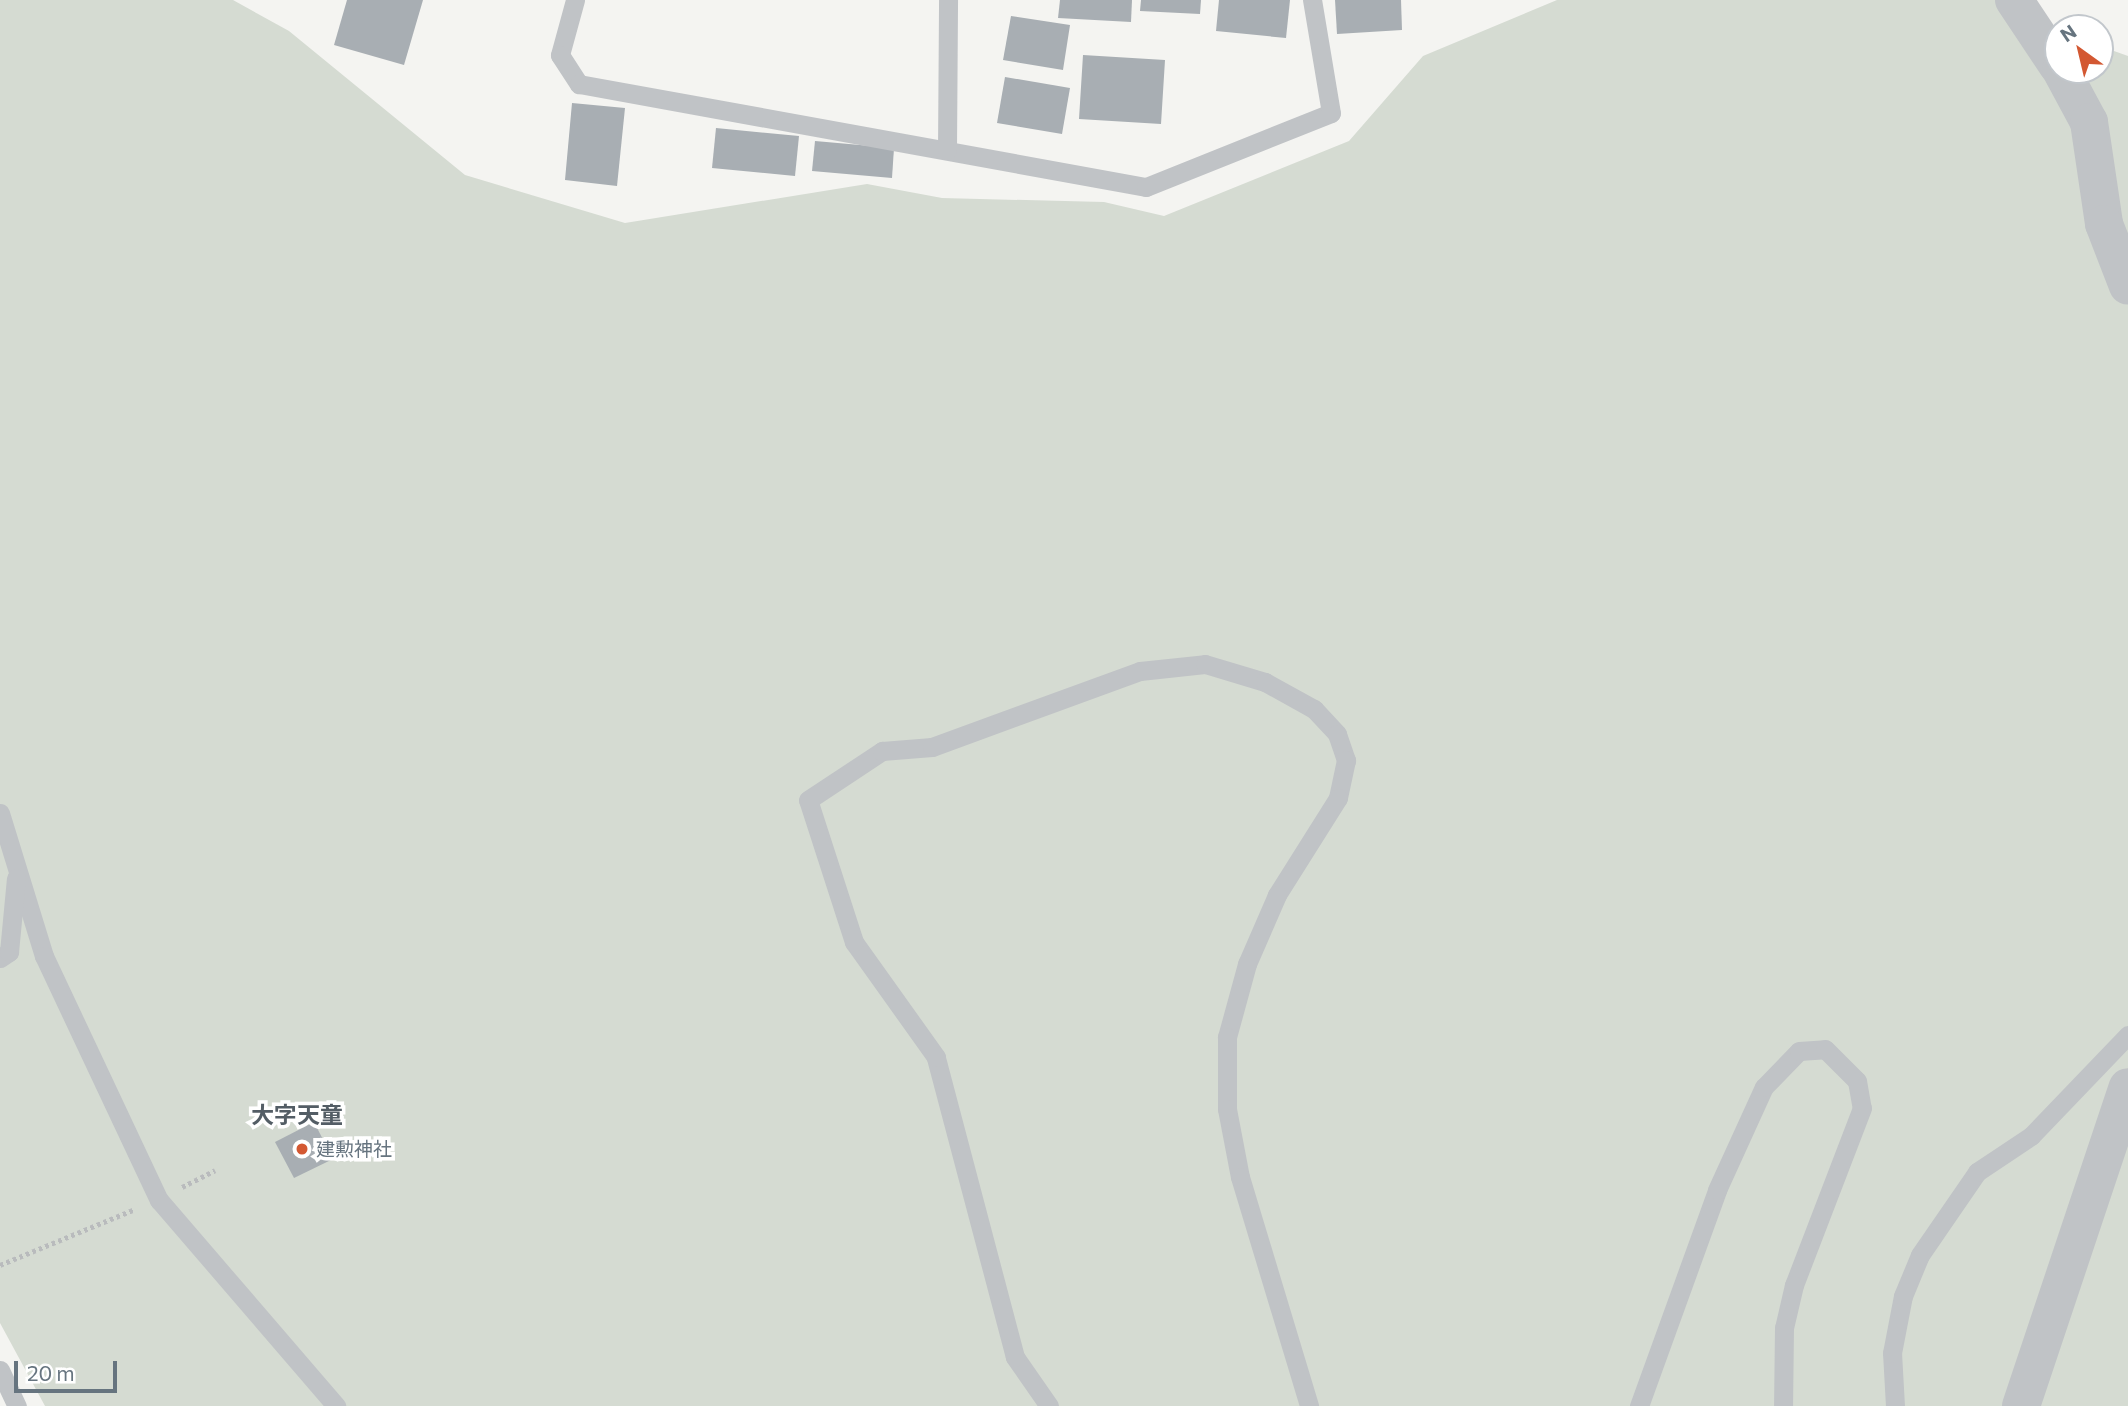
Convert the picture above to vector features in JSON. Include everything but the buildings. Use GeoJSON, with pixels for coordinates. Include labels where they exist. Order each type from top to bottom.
{"type":"FeatureCollection","features":[{"type":"Feature","properties":{"kind":"street"},"geometry":{"type":"LineString","coordinates":[[2014,0],[2044,45]]}},
{"type":"Feature","properties":{"kind":"street"},"geometry":{"type":"LineString","coordinates":[[2068,84],[2089,122],[2104,224],[2128,286]]}},
{"type":"Feature","properties":{"kind":"street"},"geometry":{"type":"LineString","coordinates":[[2021,1406],[2128,1087]]}},
{"type":"Feature","properties":{"kind":"lane"},"geometry":{"type":"LineString","coordinates":[[575,0],[560,55],[579,84],[1146,187],[1331,113],[1312,0]]}},
{"type":"Feature","properties":{"kind":"lane"},"geometry":{"type":"LineString","coordinates":[[947,150],[948,0]]}},
{"type":"Feature","properties":{"kind":"lane"},"geometry":{"type":"LineString","coordinates":[[1049,1406],[1015,1357],[936,1057],[855,942],[808,800],[882,751],[932,747],[1140,671],[1205,664],[1265,682],[1314,709],[1337,734],[1346,760],[1338,798],[1277,895],[1247,964],[1227,1037],[1227,1109],[1240,1177],[1309,1406]]}},
{"type":"Feature","properties":{"kind":"lane"},"geometry":{"type":"LineString","coordinates":[[0,813],[44,956],[159,1200],[336,1406]]}},
{"type":"Feature","properties":{"kind":"lane"},"geometry":{"type":"LineString","coordinates":[[0,958],[9,952],[17,867]]}},
{"type":"Feature","properties":{"kind":"lane"},"geometry":{"type":"LineString","coordinates":[[1895,1406],[1892,1353],[1903,1296],[1920,1255],[1977,1172],[2031,1136],[2128,1035]]}},
{"type":"Feature","properties":{"kind":"lane"},"geometry":{"type":"LineString","coordinates":[[1639,1406],[1717,1190],[1763,1087],[1799,1051],[1825,1049],[1857,1081],[1862,1108],[1794,1284],[1784,1328],[1783,1406]]}},
{"type":"Feature","properties":{"kind":"lane"},"geometry":{"type":"LineString","coordinates":[[0,1370],[17,1406]]}},
{"type":"Feature","properties":{"kind":"path"},"geometry":{"type":"LineString","coordinates":[[0,1265],[159,1200],[215,1170]]}},
{"type":"Feature","properties":{"kind":"shaded area"},"geometry":{"type":"Polygon","coordinates":[[[0,0],[233,0],[289,31],[465,175],[625,223],[867,184],[942,198],[1104,202],[1164,216],[1349,141],[1423,56],[1557,0],[2005,0],[2044,52],[2044,84],[2114,84],[2114,51],[2128,56],[2128,1406],[45,1406],[0,1323],[0,0]]]}},
{"type":"Feature","properties":{"kind":"place","name":"建勲神社"},"geometry":{"type":"Point","coordinates":[302,1149]}},
{"type":"Feature","properties":{"kind":"district","name":"大字天童"},"geometry":{"type":"Point","coordinates":[297,1114]}}]}
